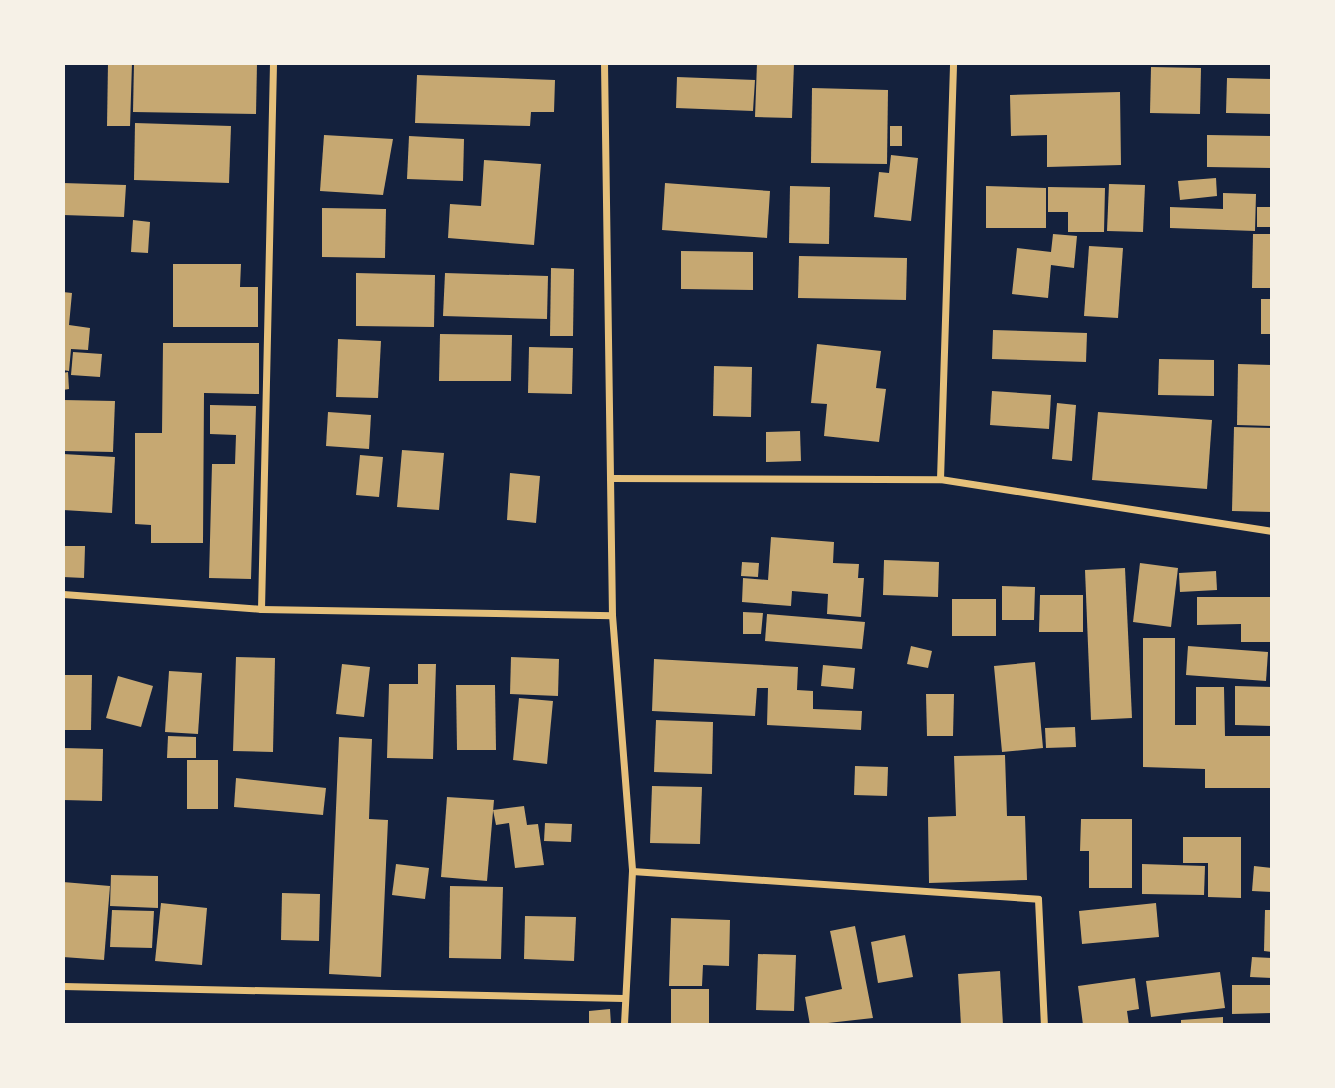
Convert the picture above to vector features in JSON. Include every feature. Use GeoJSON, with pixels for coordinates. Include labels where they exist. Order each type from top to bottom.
{"type":"FeatureCollection","features":[{"type":"Feature","properties":{"kind":"street"},"geometry":{"type":"LineString","coordinates":[[261,609],[273,63]]}},
{"type":"Feature","properties":{"kind":"street"},"geometry":{"type":"LineString","coordinates":[[604,63],[611,615],[632,871],[623,998],[624,1025]]}},
{"type":"Feature","properties":{"kind":"street"},"geometry":{"type":"LineString","coordinates":[[940,479],[953,63]]}},
{"type":"Feature","properties":{"kind":"street"},"geometry":{"type":"LineString","coordinates":[[611,478],[940,479],[1272,531]]}},
{"type":"Feature","properties":{"kind":"street"},"geometry":{"type":"LineString","coordinates":[[63,594],[261,609],[611,615]]}},
{"type":"Feature","properties":{"kind":"street"},"geometry":{"type":"LineString","coordinates":[[632,871],[1038,899],[1044,1025]]}},
{"type":"Feature","properties":{"kind":"street"},"geometry":{"type":"LineString","coordinates":[[63,986],[623,998]]}},
{"type":"Feature","properties":{"kind":"building"},"geometry":{"type":"Polygon","coordinates":[[[108,63],[132,63],[130,126],[107,126],[108,63]]]}},
{"type":"Feature","properties":{"kind":"building"},"geometry":{"type":"Polygon","coordinates":[[[134,63],[257,63],[256,114],[133,112],[134,63]]]}},
{"type":"Feature","properties":{"kind":"building"},"geometry":{"type":"Polygon","coordinates":[[[757,63],[794,63],[792,118],[755,117],[757,63]]]}},
{"type":"Feature","properties":{"kind":"building"},"geometry":{"type":"Polygon","coordinates":[[[1151,67],[1201,68],[1200,114],[1150,113],[1151,67]]]}},
{"type":"Feature","properties":{"kind":"building"},"geometry":{"type":"Polygon","coordinates":[[[417,75],[555,80],[554,112],[531,112],[530,126],[415,123],[417,75]]]}},
{"type":"Feature","properties":{"kind":"building"},"geometry":{"type":"Polygon","coordinates":[[[677,77],[755,80],[753,111],[676,108],[677,77]]]}},
{"type":"Feature","properties":{"kind":"building"},"geometry":{"type":"Polygon","coordinates":[[[1227,78],[1272,79],[1272,114],[1226,113],[1227,78]]]}},
{"type":"Feature","properties":{"kind":"building"},"geometry":{"type":"Polygon","coordinates":[[[812,88],[888,90],[887,164],[811,163],[812,88]]]}},
{"type":"Feature","properties":{"kind":"building"},"geometry":{"type":"Polygon","coordinates":[[[1120,92],[1121,165],[1047,167],[1047,135],[1011,136],[1010,95],[1120,92]]]}},
{"type":"Feature","properties":{"kind":"building"},"geometry":{"type":"Polygon","coordinates":[[[135,123],[231,126],[229,183],[134,180],[135,123]]]}},
{"type":"Feature","properties":{"kind":"building"},"geometry":{"type":"Polygon","coordinates":[[[890,126],[902,126],[902,146],[890,146],[890,126]]]}},
{"type":"Feature","properties":{"kind":"building"},"geometry":{"type":"Polygon","coordinates":[[[324,135],[393,139],[383,195],[320,191],[324,135]]]}},
{"type":"Feature","properties":{"kind":"building"},"geometry":{"type":"Polygon","coordinates":[[[1207,135],[1272,136],[1272,168],[1207,167],[1207,135]]]}},
{"type":"Feature","properties":{"kind":"building"},"geometry":{"type":"Polygon","coordinates":[[[409,136],[464,139],[463,181],[407,179],[409,136]]]}},
{"type":"Feature","properties":{"kind":"building"},"geometry":{"type":"Polygon","coordinates":[[[891,155],[918,158],[911,221],[874,217],[879,172],[889,173],[891,155]]]}},
{"type":"Feature","properties":{"kind":"building"},"geometry":{"type":"Polygon","coordinates":[[[484,160],[541,164],[534,245],[448,238],[450,204],[481,206],[484,160]]]}},
{"type":"Feature","properties":{"kind":"building"},"geometry":{"type":"Polygon","coordinates":[[[1216,178],[1217,196],[1180,200],[1178,181],[1216,178]]]}},
{"type":"Feature","properties":{"kind":"building"},"geometry":{"type":"Polygon","coordinates":[[[63,183],[126,185],[124,217],[63,215],[63,183]]]}},
{"type":"Feature","properties":{"kind":"building"},"geometry":{"type":"Polygon","coordinates":[[[665,183],[770,191],[767,238],[662,230],[665,183]]]}},
{"type":"Feature","properties":{"kind":"building"},"geometry":{"type":"Polygon","coordinates":[[[1109,184],[1145,185],[1143,232],[1107,231],[1109,184]]]}},
{"type":"Feature","properties":{"kind":"building"},"geometry":{"type":"Polygon","coordinates":[[[790,186],[830,187],[829,244],[789,243],[790,186]]]}},
{"type":"Feature","properties":{"kind":"building"},"geometry":{"type":"Polygon","coordinates":[[[986,186],[1046,188],[1046,228],[986,228],[986,186]]]}},
{"type":"Feature","properties":{"kind":"building"},"geometry":{"type":"Polygon","coordinates":[[[1048,187],[1105,188],[1104,232],[1068,232],[1068,212],[1048,212],[1048,187]]]}},
{"type":"Feature","properties":{"kind":"building"},"geometry":{"type":"Polygon","coordinates":[[[1223,193],[1256,194],[1255,231],[1170,228],[1170,207],[1223,209],[1223,193]]]}},
{"type":"Feature","properties":{"kind":"building"},"geometry":{"type":"Polygon","coordinates":[[[1257,207],[1272,207],[1272,227],[1257,227],[1257,207]]]}},
{"type":"Feature","properties":{"kind":"building"},"geometry":{"type":"Polygon","coordinates":[[[322,208],[386,209],[385,258],[322,257],[322,208]]]}},
{"type":"Feature","properties":{"kind":"building"},"geometry":{"type":"Polygon","coordinates":[[[133,220],[150,222],[148,253],[131,252],[133,220]]]}},
{"type":"Feature","properties":{"kind":"building"},"geometry":{"type":"Polygon","coordinates":[[[1053,234],[1077,236],[1074,268],[1051,265],[1048,298],[1012,294],[1017,248],[1051,252],[1053,234]]]}},
{"type":"Feature","properties":{"kind":"building"},"geometry":{"type":"Polygon","coordinates":[[[1253,234],[1272,234],[1272,288],[1252,288],[1253,234]]]}},
{"type":"Feature","properties":{"kind":"building"},"geometry":{"type":"Polygon","coordinates":[[[1089,246],[1123,248],[1118,318],[1084,316],[1089,246]]]}},
{"type":"Feature","properties":{"kind":"building"},"geometry":{"type":"Polygon","coordinates":[[[681,251],[753,252],[753,290],[681,289],[681,251]]]}},
{"type":"Feature","properties":{"kind":"building"},"geometry":{"type":"Polygon","coordinates":[[[799,256],[907,258],[906,300],[798,298],[799,256]]]}},
{"type":"Feature","properties":{"kind":"building"},"geometry":{"type":"Polygon","coordinates":[[[173,264],[241,264],[240,287],[258,287],[258,327],[173,327],[173,264]]]}},
{"type":"Feature","properties":{"kind":"building"},"geometry":{"type":"Polygon","coordinates":[[[551,268],[574,269],[573,336],[550,336],[551,268]]]}},
{"type":"Feature","properties":{"kind":"building"},"geometry":{"type":"Polygon","coordinates":[[[356,273],[435,275],[434,327],[356,326],[356,273]]]}},
{"type":"Feature","properties":{"kind":"building"},"geometry":{"type":"Polygon","coordinates":[[[445,273],[548,276],[547,319],[443,316],[445,273]]]}},
{"type":"Feature","properties":{"kind":"building"},"geometry":{"type":"Polygon","coordinates":[[[63,292],[72,293],[69,325],[90,328],[88,350],[71,349],[69,371],[63,370],[63,292]]]}},
{"type":"Feature","properties":{"kind":"building"},"geometry":{"type":"Polygon","coordinates":[[[1261,299],[1272,299],[1272,334],[1261,334],[1261,299]]]}},
{"type":"Feature","properties":{"kind":"building"},"geometry":{"type":"Polygon","coordinates":[[[993,330],[1087,333],[1086,362],[992,359],[993,330]]]}},
{"type":"Feature","properties":{"kind":"building"},"geometry":{"type":"Polygon","coordinates":[[[440,334],[512,335],[511,381],[439,381],[440,334]]]}},
{"type":"Feature","properties":{"kind":"building"},"geometry":{"type":"Polygon","coordinates":[[[338,339],[381,341],[378,398],[336,397],[338,339]]]}},
{"type":"Feature","properties":{"kind":"building"},"geometry":{"type":"Polygon","coordinates":[[[163,343],[259,343],[259,394],[204,393],[203,543],[151,543],[151,525],[135,524],[135,433],[162,433],[163,343]]]}},
{"type":"Feature","properties":{"kind":"building"},"geometry":{"type":"Polygon","coordinates":[[[817,344],[881,351],[876,388],[886,389],[879,442],[824,436],[827,404],[811,403],[817,344]]]}},
{"type":"Feature","properties":{"kind":"building"},"geometry":{"type":"Polygon","coordinates":[[[529,347],[573,348],[572,394],[528,393],[529,347]]]}},
{"type":"Feature","properties":{"kind":"building"},"geometry":{"type":"Polygon","coordinates":[[[73,352],[102,354],[100,377],[71,375],[73,352]]]}},
{"type":"Feature","properties":{"kind":"building"},"geometry":{"type":"Polygon","coordinates":[[[1159,359],[1214,360],[1214,396],[1158,395],[1159,359]]]}},
{"type":"Feature","properties":{"kind":"building"},"geometry":{"type":"Polygon","coordinates":[[[1238,364],[1272,365],[1272,426],[1237,425],[1238,364]]]}},
{"type":"Feature","properties":{"kind":"building"},"geometry":{"type":"Polygon","coordinates":[[[714,366],[752,367],[751,417],[713,416],[714,366]]]}},
{"type":"Feature","properties":{"kind":"building"},"geometry":{"type":"Polygon","coordinates":[[[68,372],[69,389],[63,390],[63,373],[68,372]]]}},
{"type":"Feature","properties":{"kind":"building"},"geometry":{"type":"Polygon","coordinates":[[[992,391],[1051,395],[1049,429],[990,425],[992,391]]]}},
{"type":"Feature","properties":{"kind":"building"},"geometry":{"type":"Polygon","coordinates":[[[63,400],[115,401],[113,452],[63,451],[63,400]]]}},
{"type":"Feature","properties":{"kind":"building"},"geometry":{"type":"Polygon","coordinates":[[[1057,403],[1076,405],[1072,461],[1052,459],[1057,403]]]}},
{"type":"Feature","properties":{"kind":"building"},"geometry":{"type":"Polygon","coordinates":[[[210,405],[256,406],[251,579],[209,578],[212,464],[235,464],[236,435],[210,434],[210,405]]]}},
{"type":"Feature","properties":{"kind":"building"},"geometry":{"type":"Polygon","coordinates":[[[328,412],[371,415],[369,449],[326,446],[328,412]]]}},
{"type":"Feature","properties":{"kind":"building"},"geometry":{"type":"Polygon","coordinates":[[[1098,412],[1212,420],[1207,489],[1092,480],[1098,412]]]}},
{"type":"Feature","properties":{"kind":"building"},"geometry":{"type":"Polygon","coordinates":[[[1234,427],[1272,428],[1272,512],[1232,511],[1234,427]]]}},
{"type":"Feature","properties":{"kind":"building"},"geometry":{"type":"Polygon","coordinates":[[[800,431],[801,461],[766,462],[766,432],[800,431]]]}},
{"type":"Feature","properties":{"kind":"building"},"geometry":{"type":"Polygon","coordinates":[[[402,450],[444,453],[439,510],[397,507],[402,450]]]}},
{"type":"Feature","properties":{"kind":"building"},"geometry":{"type":"Polygon","coordinates":[[[63,454],[115,457],[112,513],[63,510],[63,454]]]}},
{"type":"Feature","properties":{"kind":"building"},"geometry":{"type":"Polygon","coordinates":[[[360,455],[383,457],[379,497],[356,495],[360,455]]]}},
{"type":"Feature","properties":{"kind":"building"},"geometry":{"type":"Polygon","coordinates":[[[510,473],[540,476],[536,523],[507,520],[510,473]]]}},
{"type":"Feature","properties":{"kind":"building"},"geometry":{"type":"Polygon","coordinates":[[[771,537],[834,542],[833,563],[859,564],[858,578],[864,578],[861,617],[827,614],[828,594],[792,591],[791,606],[742,602],[743,578],[768,580],[771,537]]]}},
{"type":"Feature","properties":{"kind":"building"},"geometry":{"type":"Polygon","coordinates":[[[63,546],[85,546],[84,578],[63,577],[63,546]]]}},
{"type":"Feature","properties":{"kind":"building"},"geometry":{"type":"Polygon","coordinates":[[[884,560],[939,562],[938,597],[883,595],[884,560]]]}},
{"type":"Feature","properties":{"kind":"building"},"geometry":{"type":"Polygon","coordinates":[[[742,562],[759,563],[758,577],[741,576],[742,562]]]}},
{"type":"Feature","properties":{"kind":"building"},"geometry":{"type":"Polygon","coordinates":[[[1140,563],[1178,568],[1171,627],[1133,622],[1140,563]]]}},
{"type":"Feature","properties":{"kind":"building"},"geometry":{"type":"Polygon","coordinates":[[[1125,568],[1132,718],[1091,720],[1085,570],[1125,568]]]}},
{"type":"Feature","properties":{"kind":"building"},"geometry":{"type":"Polygon","coordinates":[[[1216,571],[1217,590],[1180,592],[1179,573],[1216,571]]]}},
{"type":"Feature","properties":{"kind":"building"},"geometry":{"type":"Polygon","coordinates":[[[1002,586],[1035,587],[1034,620],[1002,620],[1002,586]]]}},
{"type":"Feature","properties":{"kind":"building"},"geometry":{"type":"Polygon","coordinates":[[[1040,595],[1083,595],[1083,632],[1039,632],[1040,595]]]}},
{"type":"Feature","properties":{"kind":"building"},"geometry":{"type":"Polygon","coordinates":[[[1197,597],[1272,597],[1272,642],[1241,642],[1241,624],[1197,625],[1197,597]]]}},
{"type":"Feature","properties":{"kind":"building"},"geometry":{"type":"Polygon","coordinates":[[[952,599],[996,599],[996,636],[952,636],[952,599]]]}},
{"type":"Feature","properties":{"kind":"building"},"geometry":{"type":"Polygon","coordinates":[[[743,612],[763,613],[761,634],[743,634],[743,612]]]}},
{"type":"Feature","properties":{"kind":"building"},"geometry":{"type":"Polygon","coordinates":[[[767,614],[865,622],[862,649],[765,641],[767,614]]]}},
{"type":"Feature","properties":{"kind":"building"},"geometry":{"type":"Polygon","coordinates":[[[1143,638],[1175,638],[1175,725],[1196,725],[1196,687],[1224,687],[1225,736],[1272,736],[1272,788],[1205,788],[1205,769],[1143,767],[1143,638]]]}},
{"type":"Feature","properties":{"kind":"building"},"geometry":{"type":"Polygon","coordinates":[[[911,646],[932,651],[928,668],[907,664],[911,646]]]}},
{"type":"Feature","properties":{"kind":"building"},"geometry":{"type":"Polygon","coordinates":[[[1188,646],[1268,652],[1266,681],[1186,675],[1188,646]]]}},
{"type":"Feature","properties":{"kind":"building"},"geometry":{"type":"Polygon","coordinates":[[[236,657],[275,658],[273,752],[233,751],[236,657]]]}},
{"type":"Feature","properties":{"kind":"building"},"geometry":{"type":"Polygon","coordinates":[[[511,657],[559,659],[558,696],[510,694],[511,657]]]}},
{"type":"Feature","properties":{"kind":"building"},"geometry":{"type":"Polygon","coordinates":[[[654,659],[798,667],[797,690],[813,691],[813,709],[862,711],[861,730],[767,725],[768,688],[757,688],[755,716],[652,711],[654,659]]]}},
{"type":"Feature","properties":{"kind":"building"},"geometry":{"type":"Polygon","coordinates":[[[1035,662],[1043,748],[1002,752],[994,666],[1035,662]]]}},
{"type":"Feature","properties":{"kind":"building"},"geometry":{"type":"Polygon","coordinates":[[[342,664],[370,667],[364,717],[336,714],[342,664]]]}},
{"type":"Feature","properties":{"kind":"building"},"geometry":{"type":"Polygon","coordinates":[[[418,664],[436,664],[433,759],[387,758],[389,684],[418,684],[418,664]]]}},
{"type":"Feature","properties":{"kind":"building"},"geometry":{"type":"Polygon","coordinates":[[[823,665],[855,668],[853,689],[821,686],[823,665]]]}},
{"type":"Feature","properties":{"kind":"building"},"geometry":{"type":"Polygon","coordinates":[[[169,671],[202,673],[198,734],[165,732],[169,671]]]}},
{"type":"Feature","properties":{"kind":"building"},"geometry":{"type":"Polygon","coordinates":[[[63,675],[92,675],[91,730],[63,730],[63,675]]]}},
{"type":"Feature","properties":{"kind":"building"},"geometry":{"type":"Polygon","coordinates":[[[118,676],[153,686],[141,727],[106,718],[118,676]]]}},
{"type":"Feature","properties":{"kind":"building"},"geometry":{"type":"Polygon","coordinates":[[[456,685],[495,685],[496,750],[457,750],[456,685]]]}},
{"type":"Feature","properties":{"kind":"building"},"geometry":{"type":"Polygon","coordinates":[[[1235,686],[1272,687],[1272,726],[1235,725],[1235,686]]]}},
{"type":"Feature","properties":{"kind":"building"},"geometry":{"type":"Polygon","coordinates":[[[926,694],[954,694],[953,736],[927,736],[926,694]]]}},
{"type":"Feature","properties":{"kind":"building"},"geometry":{"type":"Polygon","coordinates":[[[519,698],[553,701],[547,764],[513,760],[519,698]]]}},
{"type":"Feature","properties":{"kind":"building"},"geometry":{"type":"Polygon","coordinates":[[[656,720],[713,722],[712,774],[654,772],[656,720]]]}},
{"type":"Feature","properties":{"kind":"building"},"geometry":{"type":"Polygon","coordinates":[[[1075,727],[1076,747],[1046,748],[1045,728],[1075,727]]]}},
{"type":"Feature","properties":{"kind":"building"},"geometry":{"type":"Polygon","coordinates":[[[168,736],[196,737],[196,758],[167,758],[168,736]]]}},
{"type":"Feature","properties":{"kind":"building"},"geometry":{"type":"Polygon","coordinates":[[[339,737],[372,739],[369,819],[388,820],[381,977],[329,974],[339,737]]]}},
{"type":"Feature","properties":{"kind":"building"},"geometry":{"type":"Polygon","coordinates":[[[63,748],[103,749],[102,801],[63,800],[63,748]]]}},
{"type":"Feature","properties":{"kind":"building"},"geometry":{"type":"Polygon","coordinates":[[[1005,755],[1007,816],[1025,816],[1027,880],[929,883],[928,817],[956,816],[954,756],[1005,755]]]}},
{"type":"Feature","properties":{"kind":"building"},"geometry":{"type":"Polygon","coordinates":[[[187,760],[218,760],[218,809],[187,809],[187,760]]]}},
{"type":"Feature","properties":{"kind":"building"},"geometry":{"type":"Polygon","coordinates":[[[855,766],[888,767],[887,796],[854,795],[855,766]]]}},
{"type":"Feature","properties":{"kind":"building"},"geometry":{"type":"Polygon","coordinates":[[[236,778],[326,788],[323,815],[234,807],[236,778]]]}},
{"type":"Feature","properties":{"kind":"building"},"geometry":{"type":"Polygon","coordinates":[[[652,786],[702,787],[700,844],[650,843],[652,786]]]}},
{"type":"Feature","properties":{"kind":"building"},"geometry":{"type":"Polygon","coordinates":[[[447,797],[494,800],[487,881],[441,877],[447,797]]]}},
{"type":"Feature","properties":{"kind":"building"},"geometry":{"type":"Polygon","coordinates":[[[524,806],[527,825],[538,824],[544,865],[515,868],[509,823],[496,825],[493,810],[524,806]]]}},
{"type":"Feature","properties":{"kind":"building"},"geometry":{"type":"Polygon","coordinates":[[[1081,819],[1132,819],[1132,888],[1089,888],[1089,851],[1080,851],[1081,819]]]}},
{"type":"Feature","properties":{"kind":"building"},"geometry":{"type":"Polygon","coordinates":[[[545,823],[572,824],[571,842],[544,841],[545,823]]]}},
{"type":"Feature","properties":{"kind":"building"},"geometry":{"type":"Polygon","coordinates":[[[1183,837],[1241,837],[1241,898],[1208,897],[1208,863],[1183,863],[1183,837]]]}},
{"type":"Feature","properties":{"kind":"building"},"geometry":{"type":"Polygon","coordinates":[[[396,864],[429,868],[425,899],[392,895],[396,864]]]}},
{"type":"Feature","properties":{"kind":"building"},"geometry":{"type":"Polygon","coordinates":[[[1142,864],[1205,866],[1204,895],[1142,894],[1142,864]]]}},
{"type":"Feature","properties":{"kind":"building"},"geometry":{"type":"Polygon","coordinates":[[[1254,866],[1272,868],[1272,892],[1252,891],[1254,866]]]}},
{"type":"Feature","properties":{"kind":"building"},"geometry":{"type":"Polygon","coordinates":[[[111,875],[158,876],[158,908],[110,906],[111,875]]]}},
{"type":"Feature","properties":{"kind":"building"},"geometry":{"type":"Polygon","coordinates":[[[63,882],[110,886],[104,960],[63,957],[63,882]]]}},
{"type":"Feature","properties":{"kind":"building"},"geometry":{"type":"Polygon","coordinates":[[[450,886],[503,887],[501,959],[449,958],[450,886]]]}},
{"type":"Feature","properties":{"kind":"building"},"geometry":{"type":"Polygon","coordinates":[[[282,893],[320,894],[319,941],[281,940],[282,893]]]}},
{"type":"Feature","properties":{"kind":"building"},"geometry":{"type":"Polygon","coordinates":[[[161,903],[207,908],[202,965],[155,961],[161,903]]]}},
{"type":"Feature","properties":{"kind":"building"},"geometry":{"type":"Polygon","coordinates":[[[1156,903],[1159,937],[1082,944],[1079,911],[1156,903]]]}},
{"type":"Feature","properties":{"kind":"building"},"geometry":{"type":"Polygon","coordinates":[[[112,910],[154,911],[152,948],[110,947],[112,910]]]}},
{"type":"Feature","properties":{"kind":"building"},"geometry":{"type":"Polygon","coordinates":[[[1265,910],[1272,910],[1272,952],[1264,951],[1265,910]]]}},
{"type":"Feature","properties":{"kind":"building"},"geometry":{"type":"Polygon","coordinates":[[[525,916],[576,917],[574,961],[524,959],[525,916]]]}},
{"type":"Feature","properties":{"kind":"building"},"geometry":{"type":"Polygon","coordinates":[[[671,918],[730,920],[729,966],[703,965],[702,986],[669,986],[671,918]]]}},
{"type":"Feature","properties":{"kind":"building"},"geometry":{"type":"Polygon","coordinates":[[[855,926],[873,1018],[810,1025],[805,997],[842,989],[830,931],[855,926]]]}},
{"type":"Feature","properties":{"kind":"building"},"geometry":{"type":"Polygon","coordinates":[[[905,935],[913,977],[878,983],[871,942],[905,935]]]}},
{"type":"Feature","properties":{"kind":"building"},"geometry":{"type":"Polygon","coordinates":[[[758,954],[796,955],[794,1011],[756,1010],[758,954]]]}},
{"type":"Feature","properties":{"kind":"building"},"geometry":{"type":"Polygon","coordinates":[[[1252,957],[1272,958],[1272,978],[1250,977],[1252,957]]]}},
{"type":"Feature","properties":{"kind":"building"},"geometry":{"type":"Polygon","coordinates":[[[1000,971],[1003,1025],[961,1025],[958,974],[1000,971]]]}},
{"type":"Feature","properties":{"kind":"building"},"geometry":{"type":"Polygon","coordinates":[[[1220,972],[1225,1008],[1151,1017],[1146,981],[1220,972]]]}},
{"type":"Feature","properties":{"kind":"building"},"geometry":{"type":"Polygon","coordinates":[[[1135,978],[1139,1009],[1127,1011],[1129,1025],[1083,1025],[1078,986],[1135,978]]]}},
{"type":"Feature","properties":{"kind":"building"},"geometry":{"type":"Polygon","coordinates":[[[1232,985],[1272,985],[1272,1013],[1232,1014],[1232,985]]]}},
{"type":"Feature","properties":{"kind":"building"},"geometry":{"type":"Polygon","coordinates":[[[671,989],[709,989],[709,1025],[671,1025],[671,989]]]}},
{"type":"Feature","properties":{"kind":"building"},"geometry":{"type":"Polygon","coordinates":[[[610,1009],[611,1025],[589,1025],[589,1011],[610,1009]]]}},
{"type":"Feature","properties":{"kind":"building"},"geometry":{"type":"Polygon","coordinates":[[[1223,1017],[1223,1025],[1181,1025],[1181,1020],[1223,1017]]]}}]}
